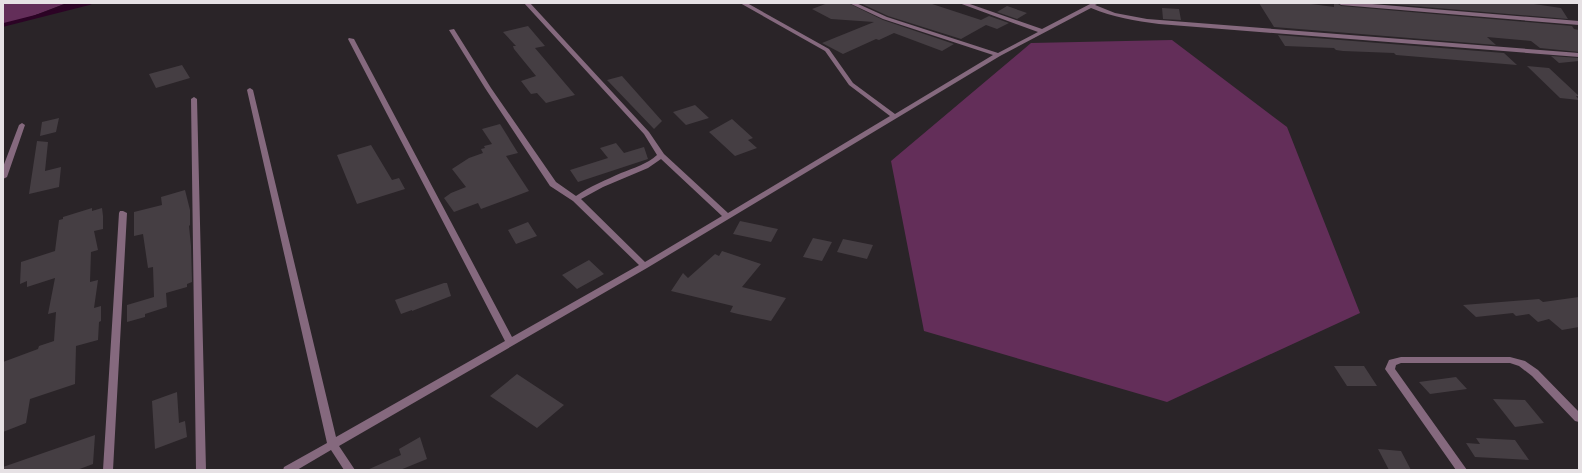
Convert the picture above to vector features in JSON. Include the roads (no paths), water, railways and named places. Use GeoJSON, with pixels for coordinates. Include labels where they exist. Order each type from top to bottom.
{"type":"FeatureCollection","features":[{"type":"Feature","properties":{"kind":"street"},"geometry":{"type":"LineString","coordinates":[[527,3],[647,133],[661,155],[727,216]]}},
{"type":"Feature","properties":{"kind":"street"},"geometry":{"type":"LineString","coordinates":[[743,3],[827,50],[851,84],[895,117]]}},
{"type":"Feature","properties":{"kind":"street"},"geometry":{"type":"LineString","coordinates":[[852,3],[885,18],[998,55]]}},
{"type":"Feature","properties":{"kind":"street"},"geometry":{"type":"LineString","coordinates":[[962,3],[1042,31]]}},
{"type":"Feature","properties":{"kind":"street"},"geometry":{"type":"LineString","coordinates":[[1341,3],[1579,23]]}},
{"type":"Feature","properties":{"kind":"street"},"geometry":{"type":"LineString","coordinates":[[288,470],[644,266],[998,55],[1094,4],[1106,13],[1128,18],[1182,24],[1579,55]]}},
{"type":"Feature","properties":{"kind":"street"},"geometry":{"type":"LineString","coordinates":[[452,30],[488,88],[553,184],[576,199],[644,266]]}},
{"type":"Feature","properties":{"kind":"street"},"geometry":{"type":"LineString","coordinates":[[350,39],[510,342]]}},
{"type":"Feature","properties":{"kind":"street"},"geometry":{"type":"LineString","coordinates":[[250,90],[332,444],[350,470]]}},
{"type":"Feature","properties":{"kind":"street"},"geometry":{"type":"LineString","coordinates":[[194,99],[201,470]]}},
{"type":"Feature","properties":{"kind":"street"},"geometry":{"type":"LineString","coordinates":[[3,177],[22,126]]}},
{"type":"Feature","properties":{"kind":"street"},"geometry":{"type":"LineString","coordinates":[[576,199],[600,185],[656,161],[661,155]]}},
{"type":"Feature","properties":{"kind":"street"},"geometry":{"type":"LineString","coordinates":[[108,470],[123,213]]}},
{"type":"Feature","properties":{"kind":"street"},"geometry":{"type":"LineString","coordinates":[[1462,470],[1390,369],[1392,362],[1401,360],[1510,360],[1522,363],[1535,372],[1579,418]]}},
{"type":"Feature","properties":{"kind":"waterway"},"geometry":{"type":"LineString","coordinates":[[3,25],[90,3]]}}]}
